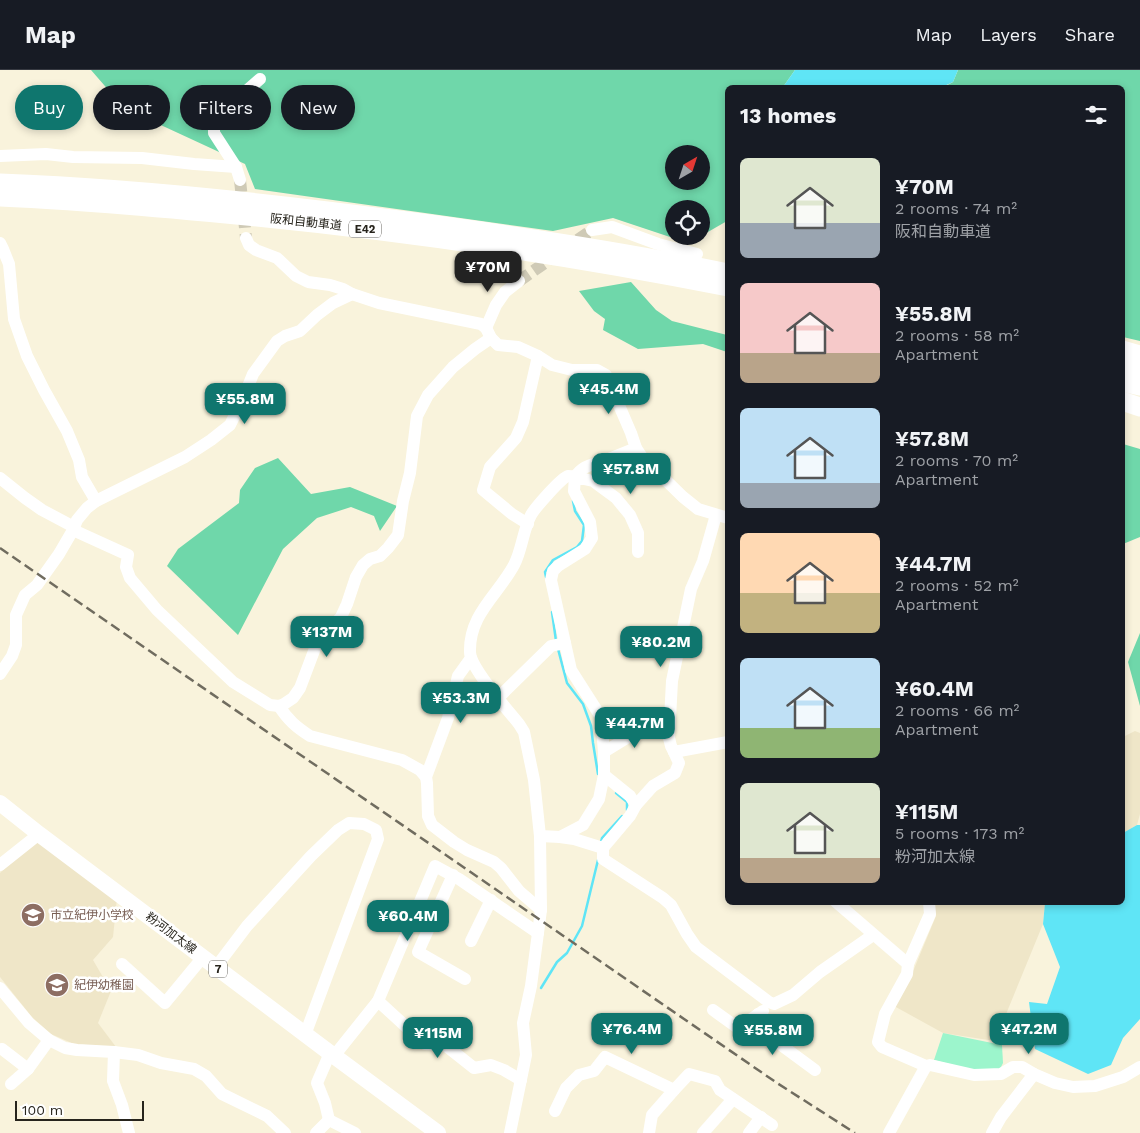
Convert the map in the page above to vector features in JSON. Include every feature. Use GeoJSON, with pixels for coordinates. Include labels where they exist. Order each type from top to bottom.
{"type":"FeatureCollection","features":[{"type":"Feature","properties":{"kind":"highway","name":"阪和自動車道"},"geometry":{"type":"LineString","coordinates":[[0,183],[176,194],[360,214],[559,242],[725,272]]}},
{"type":"Feature","properties":{"kind":"highway","name":"阪和自動車道"},"geometry":{"type":"LineString","coordinates":[[0,197],[176,209],[392,232],[513,249],[725,286]]}},
{"type":"Feature","properties":{"kind":"highway"},"geometry":{"type":"LineString","coordinates":[[1125,351],[1140,355]]}},
{"type":"Feature","properties":{"kind":"highway"},"geometry":{"type":"LineString","coordinates":[[1125,368],[1140,372]]}},
{"type":"Feature","properties":{"kind":"highway"},"geometry":{"type":"LineString","coordinates":[[1125,383],[1140,386]]}},
{"type":"Feature","properties":{"kind":"highway"},"geometry":{"type":"LineString","coordinates":[[1125,402],[1140,407]]}},
{"type":"Feature","properties":{"kind":"main road","name":"粉河加太線"},"geometry":{"type":"LineString","coordinates":[[0,803],[305,1035],[438,1133]]}},
{"type":"Feature","properties":{"kind":"street"},"geometry":{"type":"LineString","coordinates":[[240,180],[236,167],[214,133],[214,123],[220,114],[260,79]]}},
{"type":"Feature","properties":{"kind":"street"},"geometry":{"type":"LineString","coordinates":[[0,156],[46,154],[73,157],[142,158],[236,167]]}},
{"type":"Feature","properties":{"kind":"street"},"geometry":{"type":"LineString","coordinates":[[592,230],[612,227],[658,244],[697,254]]}},
{"type":"Feature","properties":{"kind":"street"},"geometry":{"type":"LineString","coordinates":[[246,238],[249,245],[256,250],[277,258],[296,276],[308,282],[343,289],[379,304],[481,324],[498,345],[518,347],[552,365],[572,370],[598,370],[606,375],[636,448],[642,457],[698,509],[722,516],[691,589],[672,681],[669,738],[679,764],[675,773],[653,786],[636,805],[630,816],[603,848],[603,859],[663,898],[671,905],[686,934],[696,947],[774,1004]]}},
{"type":"Feature","properties":{"kind":"street"},"geometry":{"type":"LineString","coordinates":[[0,243],[8,264],[14,318],[27,356],[67,431],[79,460],[82,477],[96,501]]}},
{"type":"Feature","properties":{"kind":"street"},"geometry":{"type":"LineString","coordinates":[[0,478],[42,510],[73,529],[128,555],[126,567],[130,578],[157,610],[233,682],[270,705],[279,706],[293,698],[300,688],[318,643],[341,617],[356,577],[363,565],[380,556],[398,535],[403,501],[410,473],[417,416],[428,394],[454,367],[475,349],[488,333],[496,306],[505,292],[519,281]]}},
{"type":"Feature","properties":{"kind":"street"},"geometry":{"type":"LineString","coordinates":[[0,674],[12,656],[16,645],[16,615],[25,595],[37,585],[59,554],[77,520],[87,508],[96,501],[185,457],[224,430],[230,424],[253,374],[277,341],[300,331],[333,303],[352,294]]}},
{"type":"Feature","properties":{"kind":"street"},"geometry":{"type":"LineString","coordinates":[[528,524],[512,514],[483,490],[490,467],[516,438],[523,422],[538,356]]}},
{"type":"Feature","properties":{"kind":"street"},"geometry":{"type":"LineString","coordinates":[[560,837],[583,825],[599,799],[604,775],[604,752],[601,717],[571,670],[551,580],[553,571],[586,549],[592,538],[590,522],[574,491],[575,476],[580,470],[589,465],[636,448]]}},
{"type":"Feature","properties":{"kind":"street"},"geometry":{"type":"LineString","coordinates":[[510,1133],[526,1055],[523,1023],[531,986],[541,910],[540,836],[534,780],[524,732],[481,676],[471,658],[473,630],[478,616],[514,565],[532,514],[560,480],[568,476],[575,476],[593,482],[616,498],[630,514],[638,534],[638,552]]}},
{"type":"Feature","properties":{"kind":"street"},"geometry":{"type":"LineString","coordinates":[[498,698],[550,646],[566,643]]}},
{"type":"Feature","properties":{"kind":"street"},"geometry":{"type":"LineString","coordinates":[[426,777],[448,718],[458,676],[471,658]]}},
{"type":"Feature","properties":{"kind":"street"},"geometry":{"type":"LineString","coordinates":[[279,706],[288,720],[310,736],[402,760],[420,770],[428,783],[428,816],[432,825],[467,850],[494,862],[501,868],[518,891],[541,910]]}},
{"type":"Feature","properties":{"kind":"street"},"geometry":{"type":"LineString","coordinates":[[604,752],[650,723]]}},
{"type":"Feature","properties":{"kind":"street"},"geometry":{"type":"LineString","coordinates":[[674,752],[725,743]]}},
{"type":"Feature","properties":{"kind":"street"},"geometry":{"type":"LineString","coordinates":[[604,775],[630,796],[636,805]]}},
{"type":"Feature","properties":{"kind":"street"},"geometry":{"type":"LineString","coordinates":[[122,964],[165,1003],[247,926],[311,856],[338,830],[349,823],[364,824],[376,830],[378,839],[305,1035]]}},
{"type":"Feature","properties":{"kind":"street"},"geometry":{"type":"LineString","coordinates":[[0,864],[39,834]]}},
{"type":"Feature","properties":{"kind":"street"},"geometry":{"type":"LineString","coordinates":[[540,836],[574,839],[603,848]]}},
{"type":"Feature","properties":{"kind":"street"},"geometry":{"type":"LineString","coordinates":[[329,1120],[317,1083],[332,1055],[378,1001],[435,866],[453,875],[538,932]]}},
{"type":"Feature","properties":{"kind":"street"},"geometry":{"type":"LineString","coordinates":[[453,875],[418,952],[465,979]]}},
{"type":"Feature","properties":{"kind":"street"},"geometry":{"type":"LineString","coordinates":[[471,941],[490,900]]}},
{"type":"Feature","properties":{"kind":"street"},"geometry":{"type":"LineString","coordinates":[[839,905],[908,964]]}},
{"type":"Feature","properties":{"kind":"street"},"geometry":{"type":"LineString","coordinates":[[929,905],[930,914],[908,964],[907,974],[885,1014],[878,1042],[882,1047],[926,1066],[930,1065],[974,1075],[1001,1074],[1013,1067],[1022,1067],[1054,1083],[1073,1087],[1095,1086],[1123,1077],[1140,1067]]}},
{"type":"Feature","properties":{"kind":"street"},"geometry":{"type":"LineString","coordinates":[[713,1010],[742,1031],[747,1022],[774,1004],[793,995],[820,972],[873,935]]}},
{"type":"Feature","properties":{"kind":"street"},"geometry":{"type":"LineString","coordinates":[[0,988],[29,1023],[49,1040],[65,1048],[138,1055],[161,1063],[194,1069],[206,1076],[222,1094],[267,1116],[285,1133]]}},
{"type":"Feature","properties":{"kind":"street"},"geometry":{"type":"LineString","coordinates":[[378,1001],[425,1044],[445,1045],[474,1068],[490,1066],[504,1070],[521,1080]]}},
{"type":"Feature","properties":{"kind":"street"},"geometry":{"type":"LineString","coordinates":[[758,1014],[777,1042],[815,1070]]}},
{"type":"Feature","properties":{"kind":"street"},"geometry":{"type":"LineString","coordinates":[[10,1084],[28,1069],[49,1040]]}},
{"type":"Feature","properties":{"kind":"street"},"geometry":{"type":"LineString","coordinates":[[2,1049],[28,1069]]}},
{"type":"Feature","properties":{"kind":"street"},"geometry":{"type":"LineString","coordinates":[[114,1052],[113,1081],[122,1105],[129,1133]]}},
{"type":"Feature","properties":{"kind":"street"},"geometry":{"type":"LineString","coordinates":[[555,1111],[566,1088],[579,1074],[594,1071],[605,1057],[674,1090]]}},
{"type":"Feature","properties":{"kind":"street"},"geometry":{"type":"LineString","coordinates":[[889,1133],[926,1066]]}},
{"type":"Feature","properties":{"kind":"street"},"geometry":{"type":"LineString","coordinates":[[649,1133],[652,1115],[688,1074],[715,1080],[720,1090],[772,1125]]}},
{"type":"Feature","properties":{"kind":"street"},"geometry":{"type":"LineString","coordinates":[[992,1133],[1001,1116],[1034,1074]]}},
{"type":"Feature","properties":{"kind":"street"},"geometry":{"type":"LineString","coordinates":[[703,1133],[733,1099]]}},
{"type":"Feature","properties":{"kind":"street"},"geometry":{"type":"LineString","coordinates":[[749,1133],[760,1118]]}},
{"type":"Feature","properties":{"kind":"street"},"geometry":{"type":"LineString","coordinates":[[316,1133],[329,1120]]}},
{"type":"Feature","properties":{"kind":"street"},"geometry":{"type":"LineString","coordinates":[[329,1120],[355,1133]]}},
{"type":"Feature","properties":{"kind":"shaded area"},"geometry":{"type":"Polygon","coordinates":[[[1135,731],[1140,733],[1140,814],[1137,825],[1125,832],[1125,736],[1135,731]]]}},
{"type":"Feature","properties":{"kind":"shaded area"},"geometry":{"type":"Polygon","coordinates":[[[34,840],[117,898],[113,937],[93,960],[111,991],[98,1023],[116,1047],[74,1044],[51,1034],[32,1017],[0,977],[0,873],[34,840]]]}},
{"type":"Feature","properties":{"kind":"shaded area"},"geometry":{"type":"Polygon","coordinates":[[[934,905],[1045,905],[1043,924],[995,1041],[943,1033],[894,1006],[914,969],[936,916],[934,905]]]}},
{"type":"Feature","properties":{"kind":"green space"},"geometry":{"type":"Polygon","coordinates":[[[91,70],[795,70],[784,85],[725,85],[725,222],[710,231],[710,200],[665,200],[665,235],[613,218],[553,231],[255,189],[245,164],[170,129],[170,85],[104,85],[91,70]]]}},
{"type":"Feature","properties":{"kind":"green space"},"geometry":{"type":"Polygon","coordinates":[[[958,70],[1140,70],[1140,341],[1125,337],[1125,85],[948,85],[953,82],[958,70]]]}},
{"type":"Feature","properties":{"kind":"green space"},"geometry":{"type":"Polygon","coordinates":[[[631,282],[656,310],[672,321],[725,334],[725,351],[703,344],[638,349],[603,330],[605,319],[594,311],[579,291],[631,282]]]}},
{"type":"Feature","properties":{"kind":"green space"},"geometry":{"type":"Polygon","coordinates":[[[1125,445],[1140,449],[1140,537],[1125,543],[1125,445]]]}},
{"type":"Feature","properties":{"kind":"green space"},"geometry":{"type":"Polygon","coordinates":[[[278,458],[311,494],[350,487],[397,506],[380,531],[374,516],[351,507],[317,518],[283,549],[238,635],[167,566],[178,549],[239,503],[240,490],[255,468],[278,458]]]}},
{"type":"Feature","properties":{"kind":"green space"},"geometry":{"type":"Polygon","coordinates":[[[1140,633],[1140,706],[1128,662],[1140,633]]]}},
{"type":"Feature","properties":{"kind":"green space"},"geometry":{"type":"Polygon","coordinates":[[[943,1033],[1002,1045],[1003,1063],[1000,1069],[975,1071],[934,1060],[943,1033]]]}},
{"type":"Feature","properties":{"kind":"water"},"geometry":{"type":"Polygon","coordinates":[[[795,70],[958,70],[953,82],[946,85],[784,85],[795,70]]]}},
{"type":"Feature","properties":{"kind":"water"},"geometry":{"type":"Polygon","coordinates":[[[1140,825],[1140,1019],[1123,1038],[1111,1065],[1088,1074],[1035,1049],[1029,1002],[1047,1004],[1060,967],[1043,924],[1045,905],[1125,905],[1125,832],[1140,825]]]}},
{"type":"Feature","properties":{"kind":"waterway"},"geometry":{"type":"LineString","coordinates":[[546,577],[545,572],[553,560],[577,547],[582,541],[584,525],[575,511],[573,501]]}},
{"type":"Feature","properties":{"kind":"waterway"},"geometry":{"type":"LineString","coordinates":[[552,612],[556,641]]}},
{"type":"Feature","properties":{"kind":"waterway"},"geometry":{"type":"LineString","coordinates":[[558,649],[567,683],[583,704],[591,726],[598,774]]}},
{"type":"Feature","properties":{"kind":"waterway"},"geometry":{"type":"LineString","coordinates":[[616,793],[627,802],[627,810]]}},
{"type":"Feature","properties":{"kind":"waterway"},"geometry":{"type":"LineString","coordinates":[[601,842],[602,838],[622,816]]}},
{"type":"Feature","properties":{"kind":"waterway"},"geometry":{"type":"LineString","coordinates":[[541,988],[557,962],[567,953],[582,926],[598,860]]}},
{"type":"Feature","properties":{"kind":"tunnel"},"geometry":{"type":"LineString","coordinates":[[240,180],[246,238]]}},
{"type":"Feature","properties":{"kind":"tunnel"},"geometry":{"type":"LineString","coordinates":[[519,281],[592,230]]}},
{"type":"Feature","properties":{"kind":"railway"},"geometry":{"type":"LineString","coordinates":[[0,548],[777,1083],[855,1133]]}},
{"type":"Feature","properties":{"kind":"place","name":"市立紀伊小学校"},"geometry":{"type":"Point","coordinates":[33,915]}},
{"type":"Feature","properties":{"kind":"place","name":"紀伊幼稚園"},"geometry":{"type":"Point","coordinates":[57,985]}}]}
